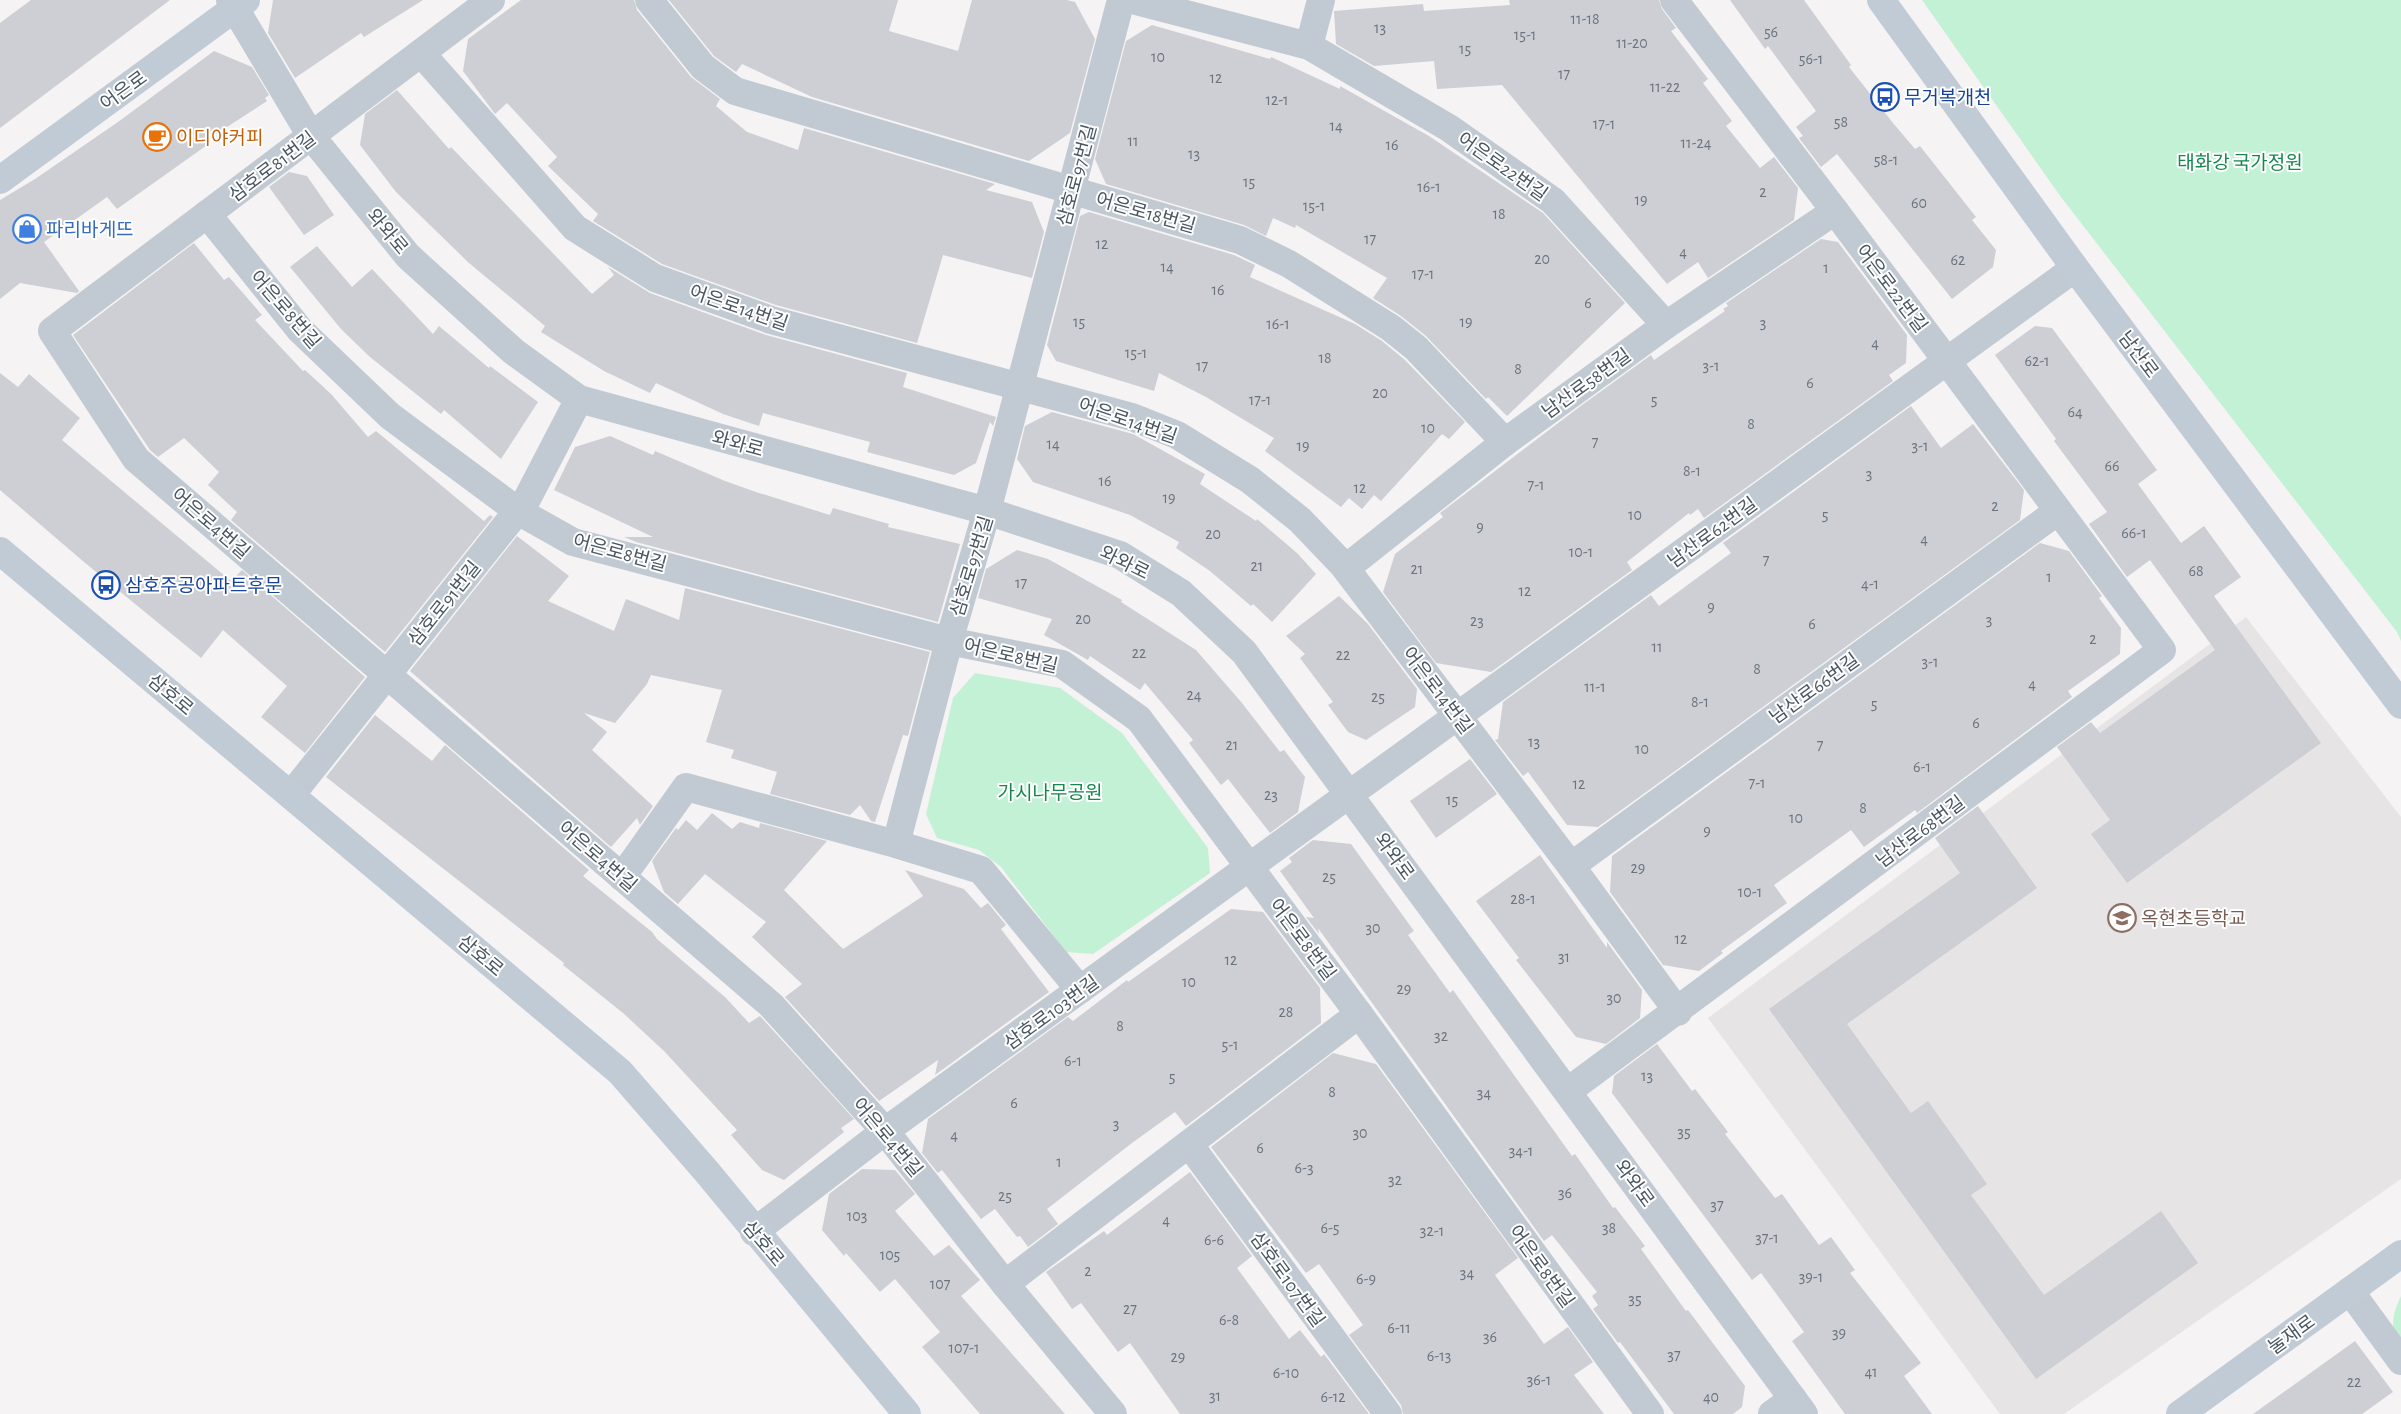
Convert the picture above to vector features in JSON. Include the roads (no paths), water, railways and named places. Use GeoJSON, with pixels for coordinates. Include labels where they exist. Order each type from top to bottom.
{"type":"FeatureCollection","features":[{"type":"Feature","properties":{"kind":"main road","name":"남산로"},"geometry":{"type":"LineString","coordinates":[[1881,0],[2075,268],[2401,705]]}},
{"type":"Feature","properties":{"kind":"main road","name":"어은로"},"geometry":{"type":"LineString","coordinates":[[0,180],[237,2]]}},
{"type":"Feature","properties":{"kind":"main road","name":"삼호로"},"geometry":{"type":"LineString","coordinates":[[0,551],[620,1072],[707,1172],[754,1232],[907,1414]]}},
{"type":"Feature","properties":{"kind":"main road","name":"눌재로"},"geometry":{"type":"LineString","coordinates":[[2180,1414],[2401,1254]]}},
{"type":"Feature","properties":{"kind":"street","name":"삼호로81번길"},"geometry":{"type":"LineString","coordinates":[[52,331],[491,0]]}},
{"type":"Feature","properties":{"kind":"street","name":"어은로18번길"},"geometry":{"type":"LineString","coordinates":[[649,0],[703,66],[734,91],[1240,240],[1289,264],[1391,328],[1416,348],[1505,442]]}},
{"type":"Feature","properties":{"kind":"street","name":"삼호로97번길"},"geometry":{"type":"LineString","coordinates":[[896,844],[948,641],[988,511],[1121,0]]}},
{"type":"Feature","properties":{"kind":"street","name":"어은로22번길"},"geometry":{"type":"LineString","coordinates":[[1132,0],[1309,46],[1448,128],[1553,201],[1666,326]]}},
{"type":"Feature","properties":{"kind":"street"},"geometry":{"type":"LineString","coordinates":[[1309,46],[1321,0]]}},
{"type":"Feature","properties":{"kind":"street","name":"어은로22번길"},"geometry":{"type":"LineString","coordinates":[[1674,0],[1835,211],[2162,650]]}},
{"type":"Feature","properties":{"kind":"street","name":"와와로"},"geometry":{"type":"LineString","coordinates":[[237,2],[311,136],[408,256],[512,352],[579,399],[988,511],[1120,555],[1181,593],[1244,652],[1568,1091],[1790,1409]]}},
{"type":"Feature","properties":{"kind":"street","name":"어은로14번길"},"geometry":{"type":"LineString","coordinates":[[421,53],[575,228],[655,278],[771,320],[1132,417],[1177,435],[1250,480],[1300,520],[1346,568],[1571,866],[1678,1012]]}},
{"type":"Feature","properties":{"kind":"street","name":"남산로58번길"},"geometry":{"type":"LineString","coordinates":[[1346,568],[1505,442],[1666,326],[1835,211]]}},
{"type":"Feature","properties":{"kind":"street","name":"어은로8번길"},"geometry":{"type":"LineString","coordinates":[[207,214],[300,330],[390,416],[518,511],[573,542],[948,641],[1062,664],[1138,719],[1359,1014],[1650,1414]]}},
{"type":"Feature","properties":{"kind":"street","name":"남산로62번길"},"geometry":{"type":"LineString","coordinates":[[1350,795],[2075,268]]}},
{"type":"Feature","properties":{"kind":"street","name":"어은로4번길"},"geometry":{"type":"LineString","coordinates":[[52,331],[136,459],[771,1005],[885,1131],[1005,1284],[1113,1414]]}},
{"type":"Feature","properties":{"kind":"street","name":"삼호로91번길"},"geometry":{"type":"LineString","coordinates":[[291,795],[527,500],[579,399]]}},
{"type":"Feature","properties":{"kind":"street","name":"남산로66번길"},"geometry":{"type":"LineString","coordinates":[[1571,866],[2058,510]]}},
{"type":"Feature","properties":{"kind":"street","name":"남산로68번길"},"geometry":{"type":"LineString","coordinates":[[1568,1091],[1678,1012],[2162,650]]}},
{"type":"Feature","properties":{"kind":"street"},"geometry":{"type":"LineString","coordinates":[[622,877],[686,787],[896,844],[981,870],[1080,990]]}},
{"type":"Feature","properties":{"kind":"street","name":"삼호로103번길"},"geometry":{"type":"LineString","coordinates":[[754,1232],[885,1131],[1350,795]]}},
{"type":"Feature","properties":{"kind":"street"},"geometry":{"type":"LineString","coordinates":[[1005,1284],[1359,1014]]}},
{"type":"Feature","properties":{"kind":"street","name":"삼호로107번길"},"geometry":{"type":"LineString","coordinates":[[1189,1144],[1388,1414]]}},
{"type":"Feature","properties":{"kind":"street"},"geometry":{"type":"LineString","coordinates":[[2350,1291],[2401,1361]]}},
{"type":"Feature","properties":{"kind":"place","name":"무거복개천"},"geometry":{"type":"Point","coordinates":[1885,97]}},
{"type":"Feature","properties":{"kind":"place","name":"이디야커피"},"geometry":{"type":"Point","coordinates":[157,137]}},
{"type":"Feature","properties":{"kind":"place","name":"파리바게뜨"},"geometry":{"type":"Point","coordinates":[27,229]}},
{"type":"Feature","properties":{"kind":"place","name":"삼호주공아파트후문"},"geometry":{"type":"Point","coordinates":[106,585]}},
{"type":"Feature","properties":{"kind":"place","name":"옥현초등학교"},"geometry":{"type":"Point","coordinates":[2122,918]}},
{"type":"Feature","properties":{"kind":"park label","name":"태화강 국가정원"},"geometry":{"type":"Point","coordinates":[2240,162]}},
{"type":"Feature","properties":{"kind":"park label","name":"가시나무공원"},"geometry":{"type":"Point","coordinates":[1050,792]}}]}
